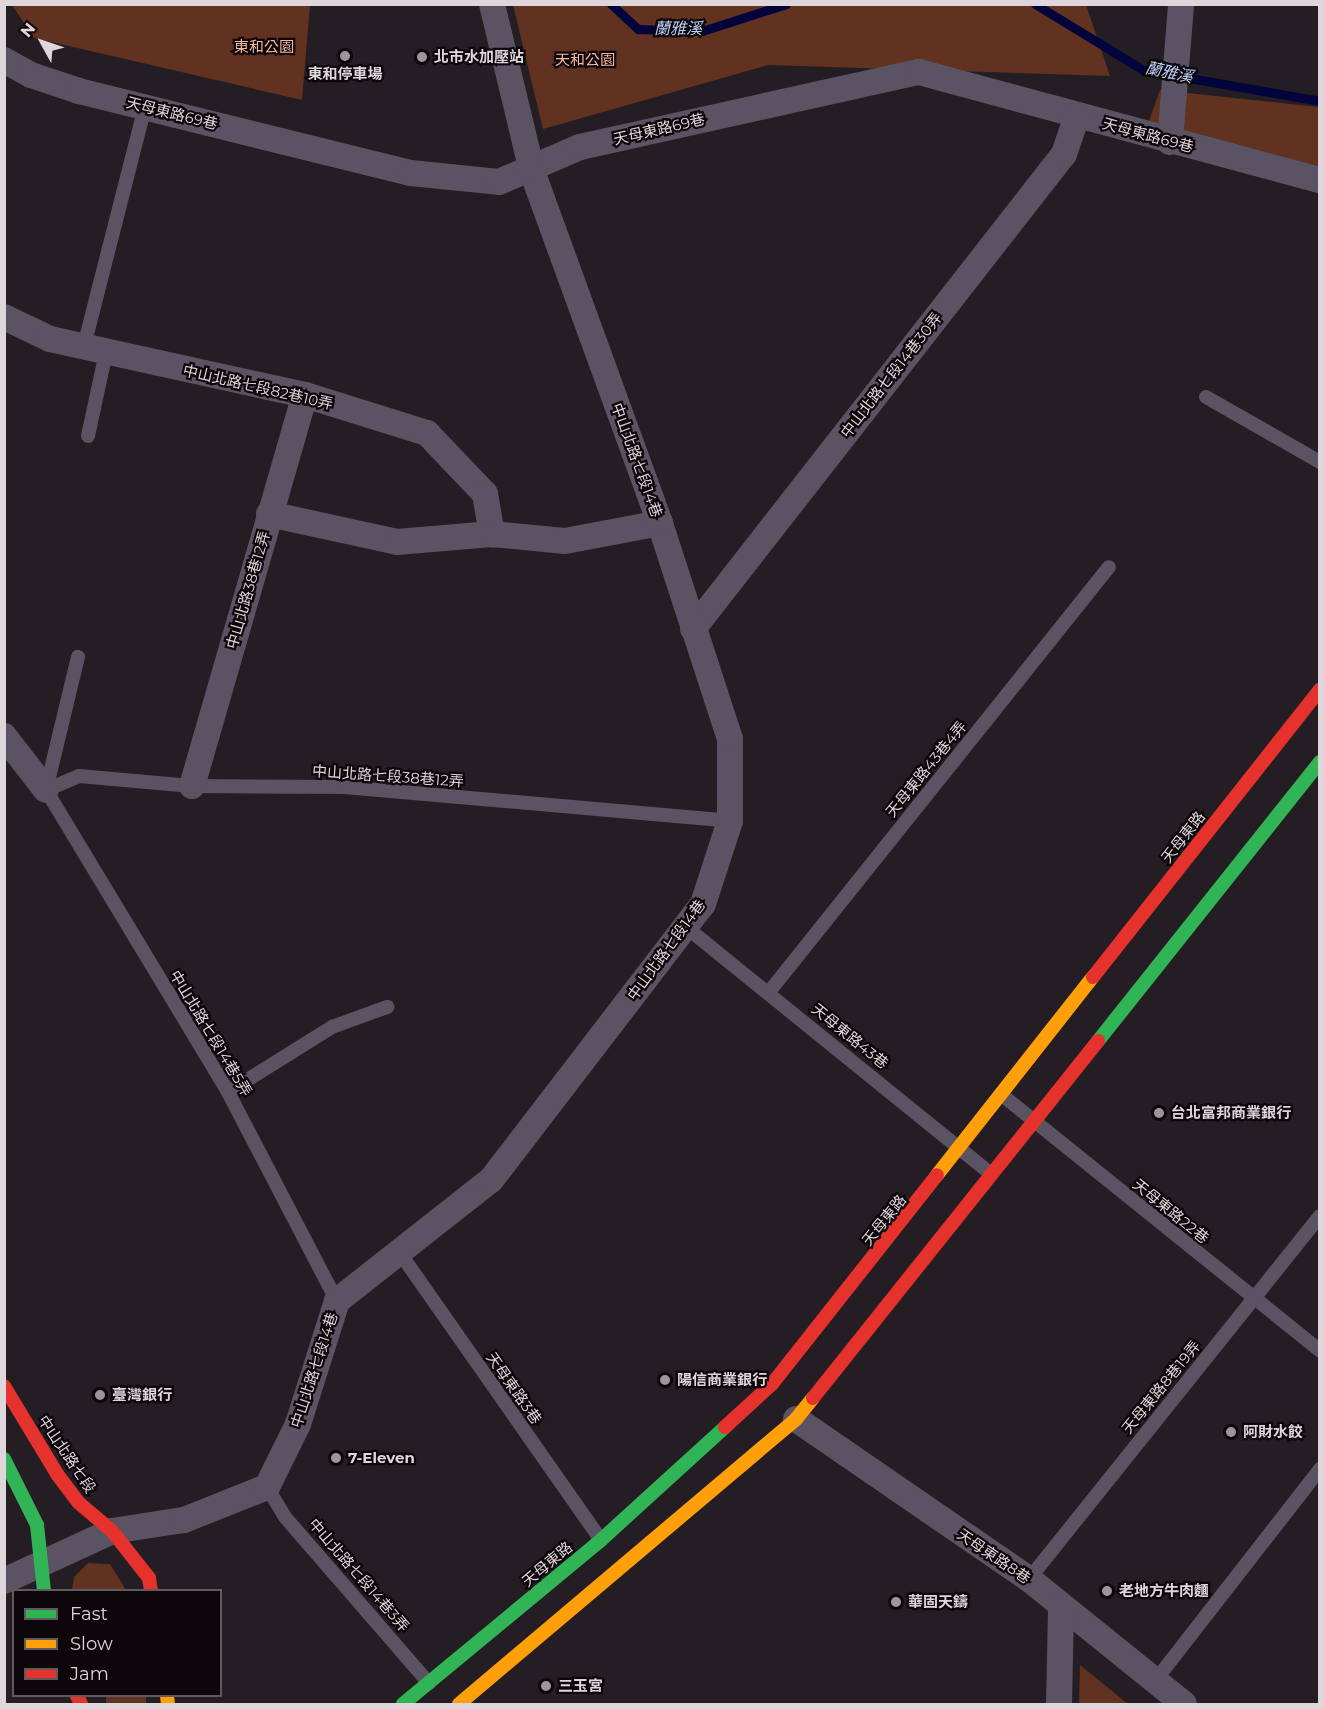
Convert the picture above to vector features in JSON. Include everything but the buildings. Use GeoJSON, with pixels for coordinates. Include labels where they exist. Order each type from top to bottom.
{"type":"FeatureCollection","features":[{"type":"Feature","properties":{"kind":"street","name":"中山北路七段14巷"},"geometry":{"type":"LineString","coordinates":[[267,1487],[298,1424],[337,1301],[400,1254],[491,1180],[703,904],[730,821],[730,739],[660,523],[532,171],[492,4]]}},
{"type":"Feature","properties":{"kind":"street"},"geometry":{"type":"LineString","coordinates":[[1170,142],[1181,4]]}},
{"type":"Feature","properties":{"kind":"street","name":"天母東路69巷"},"geometry":{"type":"LineString","coordinates":[[4,60],[31,75],[411,173],[499,182],[532,171],[580,147],[919,72],[1170,142],[1320,180]]}},
{"type":"Feature","properties":{"kind":"street","name":"中山北路七段14巷30弄"},"geometry":{"type":"LineString","coordinates":[[693,628],[1064,154],[1077,116]]}},
{"type":"Feature","properties":{"kind":"street","name":"中山北路七段82巷10弄"},"geometry":{"type":"LineString","coordinates":[[4,317],[50,339],[305,395],[427,433],[485,494],[492,534]]}},
{"type":"Feature","properties":{"kind":"street","name":"中山北路38巷12弄"},"geometry":{"type":"LineString","coordinates":[[192,786],[305,395]]}},
{"type":"Feature","properties":{"kind":"street"},"geometry":{"type":"LineString","coordinates":[[269,514],[397,542],[492,534],[565,541],[660,523]]}},
{"type":"Feature","properties":{"kind":"street","name":"天母東路"},"geometry":{"type":"LineString","coordinates":[[403,1704],[601,1540],[772,1384],[962,1149],[1320,690]]}},
{"type":"Feature","properties":{"kind":"street"},"geometry":{"type":"LineString","coordinates":[[4,736],[46,789]]}},
{"type":"Feature","properties":{"kind":"street"},"geometry":{"type":"LineString","coordinates":[[459,1704],[796,1419],[990,1173],[1318,768]]}},
{"type":"Feature","properties":{"kind":"street","name":"中山北路七段"},"geometry":{"type":"LineString","coordinates":[[4,1386],[68,1489],[112,1531],[149,1578],[152,1589]]}},
{"type":"Feature","properties":{"kind":"street","name":"天母東路8巷"},"geometry":{"type":"LineString","coordinates":[[796,1419],[1029,1579],[1184,1704]]}},
{"type":"Feature","properties":{"kind":"street"},"geometry":{"type":"LineString","coordinates":[[4,1459],[38,1525],[39,1565],[44,1589]]}},
{"type":"Feature","properties":{"kind":"street"},"geometry":{"type":"LineString","coordinates":[[4,1581],[112,1531],[184,1520],[267,1487]]}},
{"type":"Feature","properties":{"kind":"street"},"geometry":{"type":"LineString","coordinates":[[1059,1704],[1061,1605]]}},
{"type":"Feature","properties":{"kind":"lane"},"geometry":{"type":"LineString","coordinates":[[88,436],[95,349],[145,106]]}},
{"type":"Feature","properties":{"kind":"lane"},"geometry":{"type":"LineString","coordinates":[[1206,397],[1320,462]]}},
{"type":"Feature","properties":{"kind":"lane","name":"天母東路43巷4弄"},"geometry":{"type":"LineString","coordinates":[[769,992],[1109,567]]}},
{"type":"Feature","properties":{"kind":"lane"},"geometry":{"type":"LineString","coordinates":[[46,789],[78,657]]}},
{"type":"Feature","properties":{"kind":"lane","name":"中山北路七段38巷12弄"},"geometry":{"type":"LineString","coordinates":[[46,789],[79,777],[192,786],[344,787],[730,821]]}},
{"type":"Feature","properties":{"kind":"lane","name":"中山北路七段14巷5弄"},"geometry":{"type":"LineString","coordinates":[[46,789],[228,1092],[337,1301]]}},
{"type":"Feature","properties":{"kind":"lane","name":"天母東路43巷"},"geometry":{"type":"LineString","coordinates":[[687,927],[990,1173]]}},
{"type":"Feature","properties":{"kind":"lane"},"geometry":{"type":"LineString","coordinates":[[228,1092],[332,1027],[387,1007]]}},
{"type":"Feature","properties":{"kind":"lane","name":"天母東路22巷"},"geometry":{"type":"LineString","coordinates":[[1002,1095],[1320,1352]]}},
{"type":"Feature","properties":{"kind":"lane","name":"天母東路8巷19弄"},"geometry":{"type":"LineString","coordinates":[[1029,1579],[1320,1216]]}},
{"type":"Feature","properties":{"kind":"lane","name":"天母東路3巷"},"geometry":{"type":"LineString","coordinates":[[400,1254],[601,1540]]}},
{"type":"Feature","properties":{"kind":"lane"},"geometry":{"type":"LineString","coordinates":[[1155,1681],[1320,1469]]}},
{"type":"Feature","properties":{"kind":"lane","name":"中山北路七段14巷3弄"},"geometry":{"type":"LineString","coordinates":[[267,1487],[285,1517],[429,1683]]}},
{"type":"Feature","properties":{"kind":"green space","name":"東和公園"},"geometry":{"type":"Polygon","coordinates":[[[12,5],[310,5],[302,100],[34,38],[12,5]]]}},
{"type":"Feature","properties":{"kind":"green space","name":"天和公園"},"geometry":{"type":"Polygon","coordinates":[[[513,5],[1086,5],[1110,76],[768,65],[543,129],[513,5]]]}},
{"type":"Feature","properties":{"kind":"green space"},"geometry":{"type":"Polygon","coordinates":[[[1160,90],[1319,107],[1319,169],[1146,129],[1160,90]]]}},
{"type":"Feature","properties":{"kind":"green space"},"geometry":{"type":"Polygon","coordinates":[[[88,1563],[110,1564],[125,1589],[72,1589],[74,1577],[88,1563]]]}},
{"type":"Feature","properties":{"kind":"green space"},"geometry":{"type":"Polygon","coordinates":[[[1080,1665],[1128,1704],[1079,1704],[1080,1665]]]}},
{"type":"Feature","properties":{"kind":"green space"},"geometry":{"type":"Polygon","coordinates":[[[106,1697],[146,1697],[146,1704],[106,1704],[106,1697]]]}},
{"type":"Feature","properties":{"kind":"waterway","name":"蘭雅溪"},"geometry":{"type":"LineString","coordinates":[[611,4],[638,29],[702,31],[786,4]]}},
{"type":"Feature","properties":{"kind":"waterway","name":"蘭雅溪"},"geometry":{"type":"LineString","coordinates":[[1035,4],[1143,70],[1320,101]]}},
{"type":"Feature","properties":{"kind":"traffic: fast"},"geometry":{"type":"LineString","coordinates":[[1098,1041],[1320,762]]}},
{"type":"Feature","properties":{"kind":"traffic: fast"},"geometry":{"type":"LineString","coordinates":[[403,1704],[601,1540],[725,1427]]}},
{"type":"Feature","properties":{"kind":"traffic: fast"},"geometry":{"type":"LineString","coordinates":[[4,1459],[37,1525],[44,1589]]}},
{"type":"Feature","properties":{"kind":"traffic: slow"},"geometry":{"type":"LineString","coordinates":[[937,1175],[1093,977]]}},
{"type":"Feature","properties":{"kind":"traffic: slow"},"geometry":{"type":"LineString","coordinates":[[459,1704],[796,1419],[813,1398]]}},
{"type":"Feature","properties":{"kind":"traffic: slow"},"geometry":{"type":"LineString","coordinates":[[167,1697],[168,1704]]}},
{"type":"Feature","properties":{"kind":"traffic: jam"},"geometry":{"type":"LineString","coordinates":[[1093,977],[1320,690]]}},
{"type":"Feature","properties":{"kind":"traffic: jam"},"geometry":{"type":"LineString","coordinates":[[813,1398],[1098,1041]]}},
{"type":"Feature","properties":{"kind":"traffic: jam"},"geometry":{"type":"LineString","coordinates":[[725,1427],[772,1384],[937,1175]]}},
{"type":"Feature","properties":{"kind":"traffic: jam"},"geometry":{"type":"LineString","coordinates":[[4,1386],[57,1474],[79,1503],[112,1531],[149,1578],[151,1589]]}},
{"type":"Feature","properties":{"kind":"traffic: jam"},"geometry":{"type":"LineString","coordinates":[[78,1697],[81,1704]]}},
{"type":"Feature","properties":{"kind":"place","name":"東和停車場"},"geometry":{"type":"Point","coordinates":[345,56]}},
{"type":"Feature","properties":{"kind":"place","name":"北市水加壓站"},"geometry":{"type":"Point","coordinates":[422,57]}},
{"type":"Feature","properties":{"kind":"place","name":"台北富邦商業銀行"},"geometry":{"type":"Point","coordinates":[1159,1113]}},
{"type":"Feature","properties":{"kind":"place","name":"陽信商業銀行"},"geometry":{"type":"Point","coordinates":[665,1380]}},
{"type":"Feature","properties":{"kind":"place","name":"臺灣銀行"},"geometry":{"type":"Point","coordinates":[100,1395]}},
{"type":"Feature","properties":{"kind":"place","name":"阿財水餃"},"geometry":{"type":"Point","coordinates":[1231,1432]}},
{"type":"Feature","properties":{"kind":"place","name":"7-Eleven"},"geometry":{"type":"Point","coordinates":[336,1458]}},
{"type":"Feature","properties":{"kind":"place","name":"老地方牛肉麵"},"geometry":{"type":"Point","coordinates":[1107,1591]}},
{"type":"Feature","properties":{"kind":"place","name":"華固天鑄"},"geometry":{"type":"Point","coordinates":[896,1602]}},
{"type":"Feature","properties":{"kind":"place","name":"三玉宮"},"geometry":{"type":"Point","coordinates":[546,1686]}}]}
